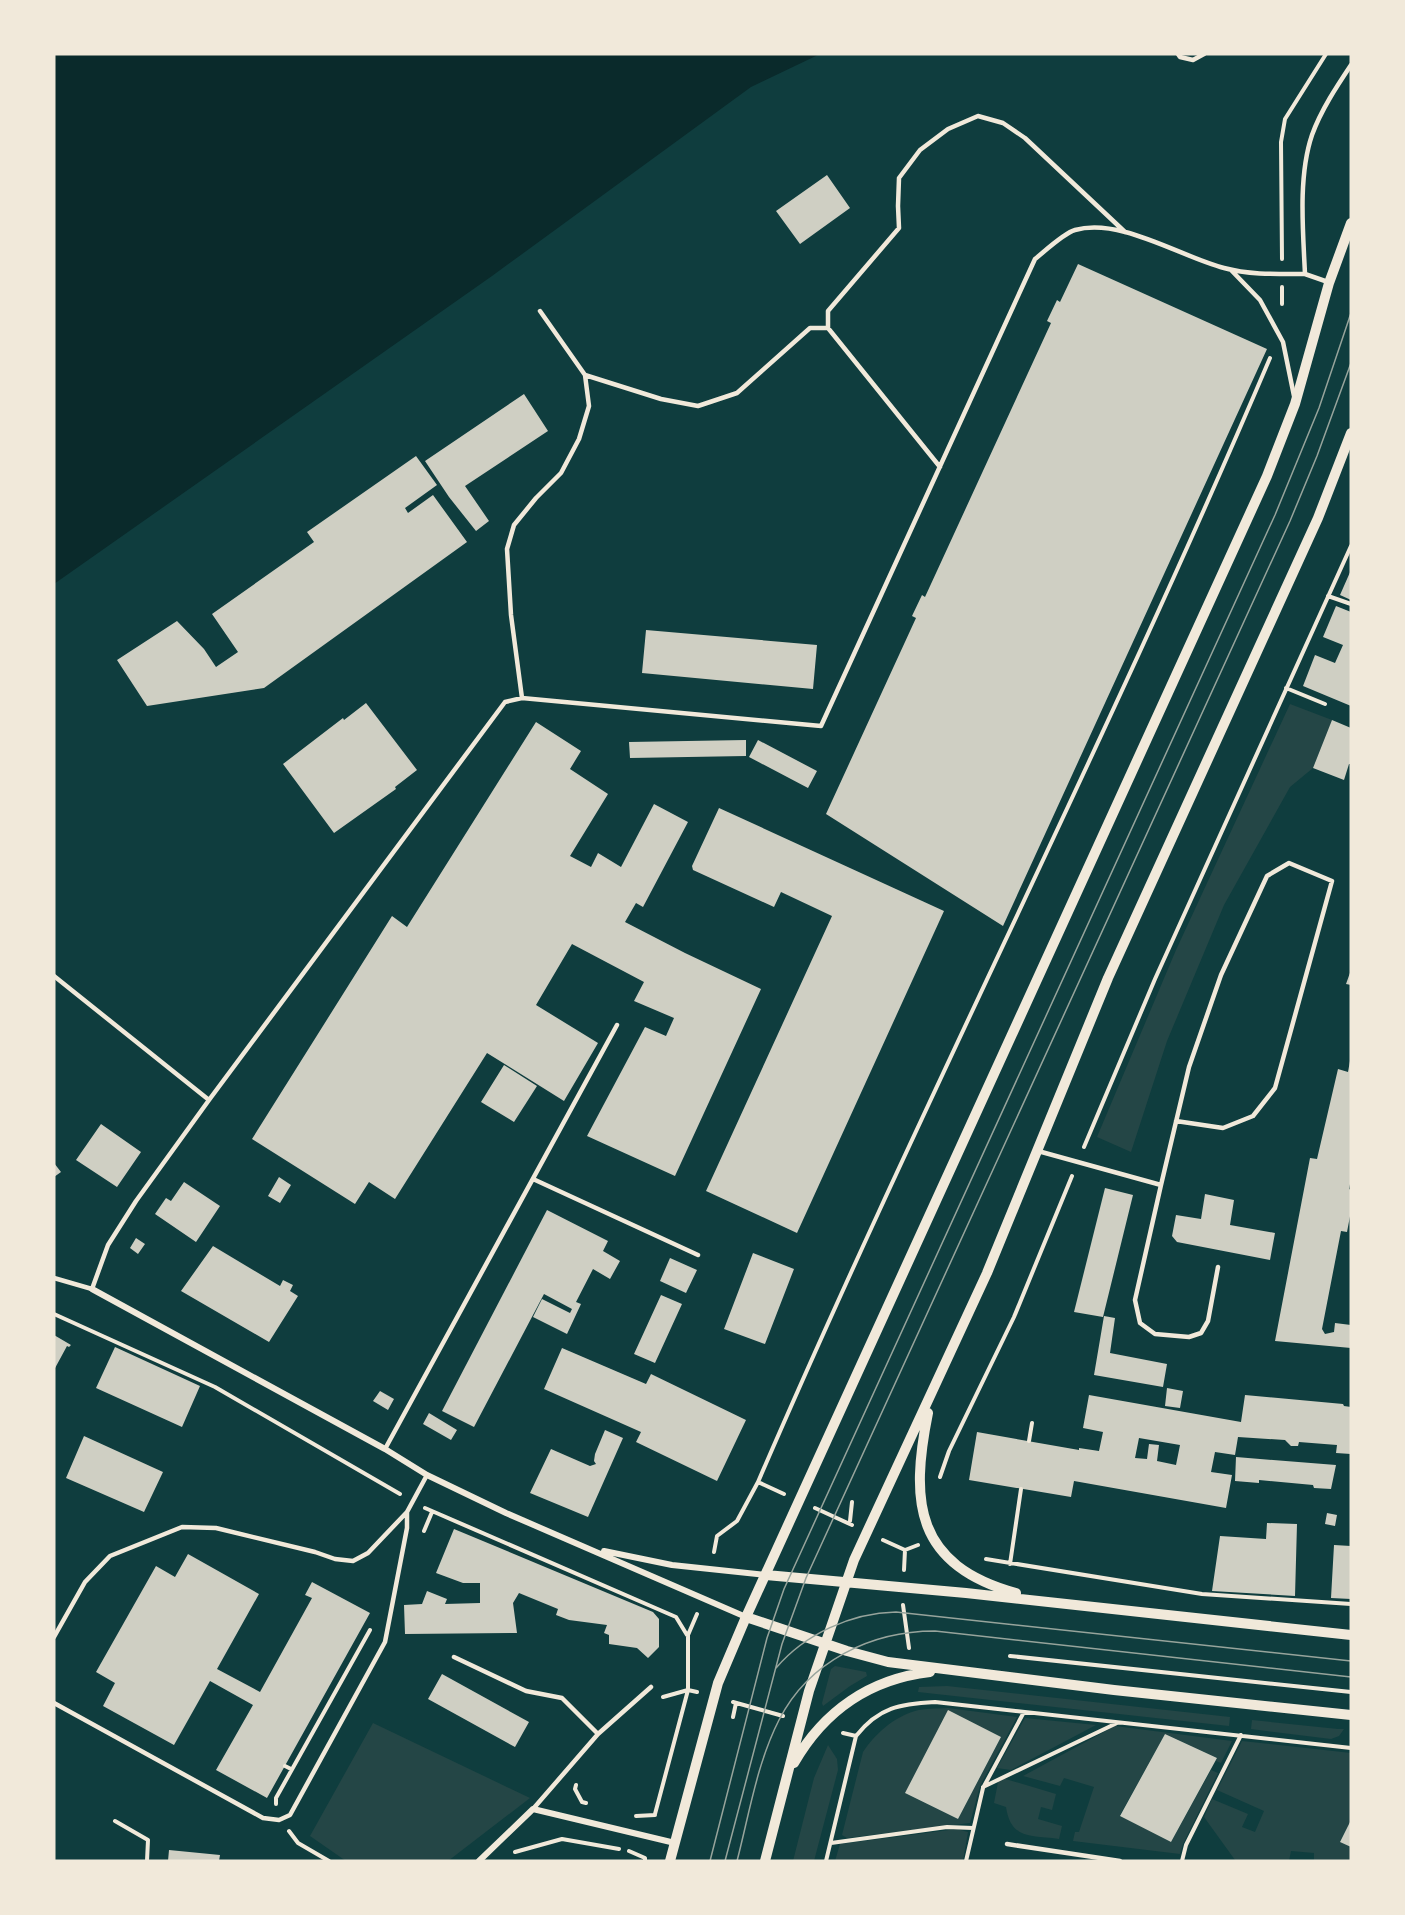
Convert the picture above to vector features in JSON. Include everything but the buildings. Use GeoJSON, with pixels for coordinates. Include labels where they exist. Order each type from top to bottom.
{"type":"FeatureCollection","features":[{"type":"Feature","properties":{"kind":"street"},"geometry":{"type":"LineString","coordinates":[[670,1861],[714,1697],[746,1617],[1257,497],[1295,404],[1329,283],[1351,223]]}},
{"type":"Feature","properties":{"kind":"street"},"geometry":{"type":"LineString","coordinates":[[765,1861],[801,1721],[824,1644],[866,1532],[934,1391],[987,1273],[1108,978],[1318,518],[1351,433]]}},
{"type":"Feature","properties":{"kind":"street"},"geometry":{"type":"LineString","coordinates":[[92,1289],[385,1449],[428,1475],[506,1513],[746,1617],[824,1644],[888,1662],[1351,1715]]}},
{"type":"Feature","properties":{"kind":"street"},"geometry":{"type":"LineString","coordinates":[[934,1391],[923,1439],[919,1490],[923,1517],[933,1539],[948,1557],[975,1577],[1012,1592],[1051,1602]]}},
{"type":"Feature","properties":{"kind":"street"},"geometry":{"type":"LineString","coordinates":[[583,1545],[625,1557],[712,1569],[1051,1602],[1351,1635]]}},
{"type":"Feature","properties":{"kind":"street"},"geometry":{"type":"LineString","coordinates":[[786,1779],[795,1761],[820,1726],[831,1714],[857,1696],[885,1682],[916,1674],[955,1671]]}},
{"type":"Feature","properties":{"kind":"street"},"geometry":{"type":"LineString","coordinates":[[479,1861],[533,1809],[675,1843]]}},
{"type":"Feature","properties":{"kind":"lane"},"geometry":{"type":"LineString","coordinates":[[1178,54],[1180,57],[1193,60],[1204,54]]}},
{"type":"Feature","properties":{"kind":"lane"},"geometry":{"type":"LineString","coordinates":[[1305,274],[1303,203],[1308,153],[1316,127],[1330,98],[1351,65]]}},
{"type":"Feature","properties":{"kind":"lane"},"geometry":{"type":"LineString","coordinates":[[940,467],[828,328],[828,311],[899,228],[899,178],[920,150],[948,129],[978,116],[1003,123],[1025,138],[1125,232]]}},
{"type":"Feature","properties":{"kind":"lane"},"geometry":{"type":"LineString","coordinates":[[54,1278],[92,1289],[108,1245],[136,1201],[505,702],[522,698],[821,726],[1035,259],[1074,230],[1100,227],[1125,232],[1231,270],[1257,274],[1305,274],[1329,283]]}},
{"type":"Feature","properties":{"kind":"lane"},"geometry":{"type":"LineString","coordinates":[[1231,270],[1260,300],[1283,342],[1295,404]]}},
{"type":"Feature","properties":{"kind":"lane"},"geometry":{"type":"LineString","coordinates":[[522,698],[511,615],[507,549],[514,525],[561,473],[579,439],[589,406],[585,375],[540,311]]}},
{"type":"Feature","properties":{"kind":"lane"},"geometry":{"type":"LineString","coordinates":[[585,375],[661,399],[698,406],[737,393],[810,328],[828,328]]}},
{"type":"Feature","properties":{"kind":"lane"},"geometry":{"type":"LineString","coordinates":[[1176,1121],[1224,1128],[1253,1116],[1275,1088],[1332,881],[1289,863],[1267,876],[1221,975],[1189,1067],[1176,1121],[1161,1185],[1135,1300],[1140,1323],[1155,1334],[1189,1337],[1201,1333],[1208,1321],[1218,1267]]}},
{"type":"Feature","properties":{"kind":"lane"},"geometry":{"type":"LineString","coordinates":[[54,976],[209,1100]]}},
{"type":"Feature","properties":{"kind":"lane"},"geometry":{"type":"LineString","coordinates":[[385,1449],[617,1025]]}},
{"type":"Feature","properties":{"kind":"lane"},"geometry":{"type":"LineString","coordinates":[[1038,1151],[1161,1185]]}},
{"type":"Feature","properties":{"kind":"lane"},"geometry":{"type":"LineString","coordinates":[[533,1179],[698,1255]]}},
{"type":"Feature","properties":{"kind":"lane"},"geometry":{"type":"LineString","coordinates":[[54,1637],[85,1582],[110,1556],[182,1527],[216,1527],[335,1559],[353,1561],[368,1552],[407,1512],[428,1475]]}},
{"type":"Feature","properties":{"kind":"lane"},"geometry":{"type":"LineString","coordinates":[[54,1703],[263,1818],[279,1820],[290,1815],[385,1642],[407,1528],[407,1512]]}},
{"type":"Feature","properties":{"kind":"lane"},"geometry":{"type":"LineString","coordinates":[[454,1657],[526,1691],[562,1698],[598,1734]]}},
{"type":"Feature","properties":{"kind":"lane"},"geometry":{"type":"LineString","coordinates":[[533,1809],[598,1734],[651,1687]]}},
{"type":"Feature","properties":{"kind":"lane"},"geometry":{"type":"LineString","coordinates":[[1006,1844],[1120,1861]]}},
{"type":"Feature","properties":{"kind":"path"},"geometry":{"type":"LineString","coordinates":[[712,1569],[717,1536],[737,1521],[758,1482],[881,1206],[1196,526],[1271,356],[1282,312],[1281,142],[1285,119],[1326,54]]}},
{"type":"Feature","properties":{"kind":"path"},"geometry":{"type":"LineString","coordinates":[[939,1481],[949,1451],[1014,1317],[1155,979],[1351,546]]}},
{"type":"Feature","properties":{"kind":"path"},"geometry":{"type":"LineString","coordinates":[[1328,596],[1351,604]]}},
{"type":"Feature","properties":{"kind":"path"},"geometry":{"type":"LineString","coordinates":[[1286,688],[1325,704]]}},
{"type":"Feature","properties":{"kind":"path"},"geometry":{"type":"LineString","coordinates":[[54,1314],[214,1387],[432,1512],[676,1617],[688,1635],[688,1690],[645,1859],[627,1850],[562,1839],[508,1853]]}},
{"type":"Feature","properties":{"kind":"path"},"geometry":{"type":"LineString","coordinates":[[1029,1441],[1032,1423]]}},
{"type":"Feature","properties":{"kind":"path"},"geometry":{"type":"LineString","coordinates":[[758,1482],[905,1550],[933,1539]]}},
{"type":"Feature","properties":{"kind":"path"},"geometry":{"type":"LineString","coordinates":[[1010,1564],[1021,1489]]}},
{"type":"Feature","properties":{"kind":"path"},"geometry":{"type":"LineString","coordinates":[[849,1524],[852,1502]]}},
{"type":"Feature","properties":{"kind":"path"},"geometry":{"type":"LineString","coordinates":[[980,1558],[1202,1594],[1351,1604]]}},
{"type":"Feature","properties":{"kind":"path"},"geometry":{"type":"LineString","coordinates":[[902,1603],[909,1652]]}},
{"type":"Feature","properties":{"kind":"path"},"geometry":{"type":"LineString","coordinates":[[908,1644],[917,1646]]}},
{"type":"Feature","properties":{"kind":"path"},"geometry":{"type":"LineString","coordinates":[[1003,1655],[1351,1692]]}},
{"type":"Feature","properties":{"kind":"path"},"geometry":{"type":"LineString","coordinates":[[655,1704],[663,1697],[688,1690],[801,1721]]}},
{"type":"Feature","properties":{"kind":"path"},"geometry":{"type":"LineString","coordinates":[[826,1861],[856,1736],[881,1714],[902,1704],[935,1702],[1351,1748]]}},
{"type":"Feature","properties":{"kind":"path"},"geometry":{"type":"LineString","coordinates":[[733,1717],[736,1703]]}},
{"type":"Feature","properties":{"kind":"path"},"geometry":{"type":"LineString","coordinates":[[966,1861],[983,1788],[1024,1712]]}},
{"type":"Feature","properties":{"kind":"path"},"geometry":{"type":"LineString","coordinates":[[983,1788],[1119,1722]]}},
{"type":"Feature","properties":{"kind":"path"},"geometry":{"type":"LineString","coordinates":[[820,1726],[856,1736]]}},
{"type":"Feature","properties":{"kind":"path"},"geometry":{"type":"LineString","coordinates":[[1182,1861],[1186,1845],[1241,1736]]}},
{"type":"Feature","properties":{"kind":"path"},"geometry":{"type":"LineString","coordinates":[[285,1766],[291,1769]]}},
{"type":"Feature","properties":{"kind":"path"},"geometry":{"type":"LineString","coordinates":[[578,1777],[575,1789],[582,1802],[592,1804]]}},
{"type":"Feature","properties":{"kind":"path"},"geometry":{"type":"LineString","coordinates":[[634,1816],[655,1814]]}},
{"type":"Feature","properties":{"kind":"path"},"geometry":{"type":"LineString","coordinates":[[279,1820],[298,1842],[328,1861]]}},
{"type":"Feature","properties":{"kind":"path"},"geometry":{"type":"LineString","coordinates":[[115,1821],[148,1840],[147,1861]]}},
{"type":"Feature","properties":{"kind":"path"},"geometry":{"type":"LineString","coordinates":[[831,1842],[947,1827],[973,1828]]}},
{"type":"Feature","properties":{"kind":"shaded area"},"geometry":{"type":"Polygon","coordinates":[[[54,54],[820,54],[751,87],[492,276],[54,584],[54,54]]]}},
{"type":"Feature","properties":{"kind":"shaded area"},"geometry":{"type":"Polygon","coordinates":[[[1290,704],[1332,720],[1313,768],[1290,787],[1224,905],[1167,1041],[1131,1152],[1097,1137],[1176,950],[1290,704]]]}},
{"type":"Feature","properties":{"kind":"shaded area"},"geometry":{"type":"Polygon","coordinates":[[[835,1666],[866,1672],[867,1676],[823,1706],[831,1669],[835,1666]]]}},
{"type":"Feature","properties":{"kind":"shaded area"},"geometry":{"type":"Polygon","coordinates":[[[947,1686],[1230,1717],[1229,1726],[918,1692],[919,1687],[947,1686]]]}},
{"type":"Feature","properties":{"kind":"shaded area"},"geometry":{"type":"Polygon","coordinates":[[[948,1708],[1017,1717],[980,1786],[970,1823],[847,1838],[842,1835],[863,1752],[868,1745],[900,1717],[919,1710],[948,1708]],[[1001,1737],[905,1793],[958,1819],[1001,1737]]]}},
{"type":"Feature","properties":{"kind":"shaded area"},"geometry":{"type":"Polygon","coordinates":[[[1025,1718],[1096,1725],[1011,1770],[997,1768],[1025,1718]]]}},
{"type":"Feature","properties":{"kind":"shaded area"},"geometry":{"type":"Polygon","coordinates":[[[1252,1720],[1344,1729],[1339,1736],[1331,1739],[1251,1729],[1252,1720]]]}},
{"type":"Feature","properties":{"kind":"shaded area"},"geometry":{"type":"Polygon","coordinates":[[[373,1723],[530,1798],[448,1861],[346,1861],[310,1836],[373,1723]]]}},
{"type":"Feature","properties":{"kind":"shaded area"},"geometry":{"type":"Polygon","coordinates":[[[1115,1726],[1232,1741],[1221,1763],[1216,1761],[1217,1758],[1165,1734],[1120,1815],[1171,1842],[1211,1770],[1218,1773],[1180,1854],[1073,1841],[1075,1832],[1079,1832],[1094,1787],[1064,1778],[1060,1786],[1023,1776],[1115,1726]]]}},
{"type":"Feature","properties":{"kind":"shaded area"},"geometry":{"type":"Polygon","coordinates":[[[1242,1741],[1351,1753],[1351,1820],[1340,1841],[1351,1847],[1351,1861],[1314,1861],[1314,1853],[1291,1851],[1289,1861],[1235,1860],[1204,1817],[1212,1799],[1248,1814],[1242,1827],[1255,1832],[1264,1811],[1217,1790],[1242,1741]]]}},
{"type":"Feature","properties":{"kind":"shaded area"},"geometry":{"type":"Polygon","coordinates":[[[828,1745],[837,1759],[838,1770],[814,1861],[793,1861],[814,1778],[828,1745]]]}},
{"type":"Feature","properties":{"kind":"shaded area"},"geometry":{"type":"Polygon","coordinates":[[[999,1777],[1056,1794],[1052,1810],[1041,1807],[1038,1819],[1062,1826],[1059,1839],[1024,1834],[1012,1825],[1006,1807],[994,1803],[999,1777]]]}},
{"type":"Feature","properties":{"kind":"shaded area"},"geometry":{"type":"Polygon","coordinates":[[[957,1829],[968,1832],[963,1861],[835,1861],[840,1844],[957,1829]]]}},
{"type":"Feature","properties":{"kind":"tram line"},"geometry":{"type":"LineString","coordinates":[[710,1861],[767,1638],[784,1589],[1275,515],[1319,408],[1351,313]]}},
{"type":"Feature","properties":{"kind":"tram line"},"geometry":{"type":"LineString","coordinates":[[725,1861],[782,1644],[806,1578],[1290,521],[1351,363]]}},
{"type":"Feature","properties":{"kind":"tram line"},"geometry":{"type":"LineString","coordinates":[[776,1668],[801,1645],[830,1628],[862,1616],[896,1612],[1351,1661]]}},
{"type":"Feature","properties":{"kind":"tram line"},"geometry":{"type":"LineString","coordinates":[[737,1861],[765,1754],[779,1720],[792,1699],[807,1681],[844,1653],[888,1637],[911,1632],[935,1631],[1351,1677]]}}]}
